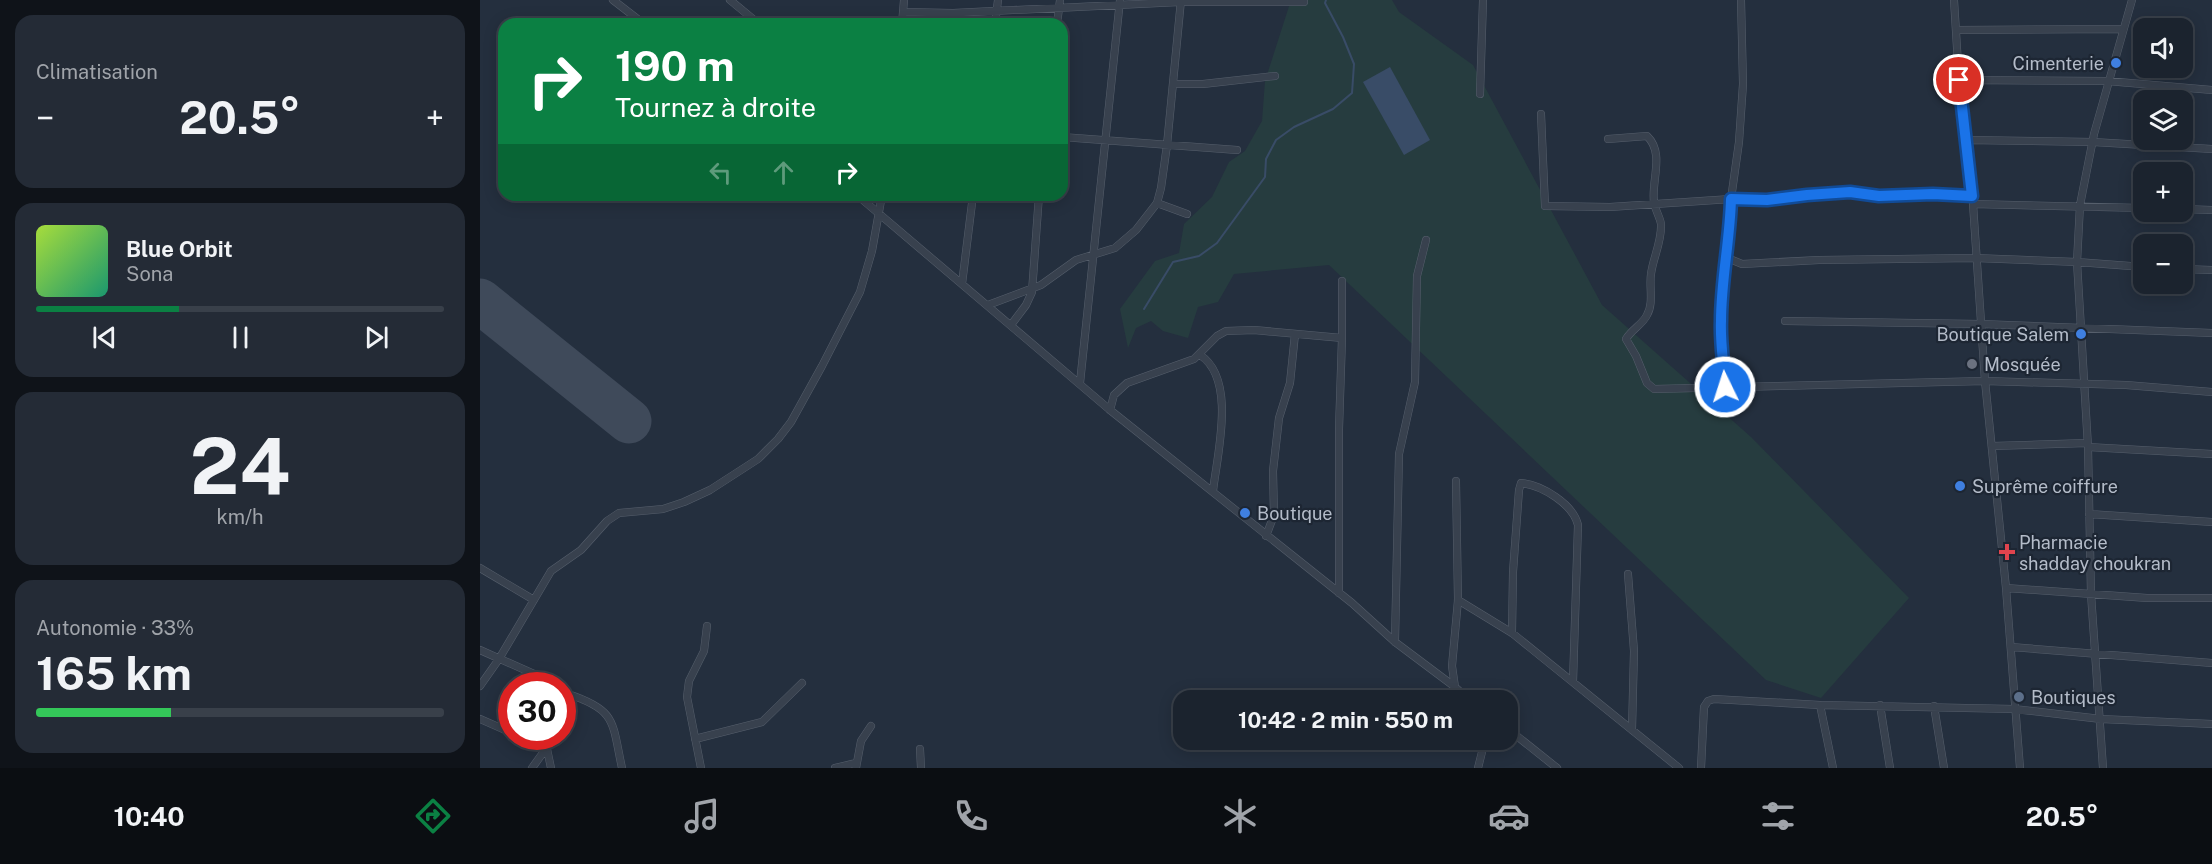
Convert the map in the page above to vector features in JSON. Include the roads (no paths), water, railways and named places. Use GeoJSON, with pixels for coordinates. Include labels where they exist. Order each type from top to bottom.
{"type":"FeatureCollection","features":[{"type":"Feature","properties":{"kind":"street"},"geometry":{"type":"LineString","coordinates":[[613,0],[636,18]]}},
{"type":"Feature","properties":{"kind":"street"},"geometry":{"type":"LineString","coordinates":[[730,0],[752,18]]}},
{"type":"Feature","properties":{"kind":"street"},"geometry":{"type":"LineString","coordinates":[[902,18],[904,0]]}},
{"type":"Feature","properties":{"kind":"street"},"geometry":{"type":"LineString","coordinates":[[996,18],[998,0]]}},
{"type":"Feature","properties":{"kind":"street"},"geometry":{"type":"LineString","coordinates":[[1058,18],[1060,0]]}},
{"type":"Feature","properties":{"kind":"street"},"geometry":{"type":"LineString","coordinates":[[1480,94],[1483,0]]}},
{"type":"Feature","properties":{"kind":"street"},"geometry":{"type":"LineString","coordinates":[[1725,387],[1720,323],[1743,84],[1741,0]]}},
{"type":"Feature","properties":{"kind":"street"},"geometry":{"type":"LineString","coordinates":[[1954,0],[1959,80],[1972,200],[1985,381],[2006,588],[2020,768]]}},
{"type":"Feature","properties":{"kind":"street"},"geometry":{"type":"LineString","coordinates":[[2103,768],[2091,594],[2087,445],[2077,262],[2080,205],[2092,142],[2107,81],[2132,0]]}},
{"type":"Feature","properties":{"kind":"street"},"geometry":{"type":"LineString","coordinates":[[988,305],[1048,282],[1070,263],[1092,254],[1108,251],[1136,230],[1157,203],[1167,145],[1180,1]]}},
{"type":"Feature","properties":{"kind":"street"},"geometry":{"type":"LineString","coordinates":[[903,12],[953,13],[1059,8],[1120,2],[1304,2]]}},
{"type":"Feature","properties":{"kind":"street"},"geometry":{"type":"LineString","coordinates":[[1080,383],[1120,2]]}},
{"type":"Feature","properties":{"kind":"street"},"geometry":{"type":"LineString","coordinates":[[953,13],[953,18]]}},
{"type":"Feature","properties":{"kind":"street"},"geometry":{"type":"LineString","coordinates":[[1956,30],[2123,30]]}},
{"type":"Feature","properties":{"kind":"street"},"geometry":{"type":"LineString","coordinates":[[1173,84],[1203,84],[1275,76]]}},
{"type":"Feature","properties":{"kind":"street"},"geometry":{"type":"LineString","coordinates":[[1959,80],[2107,81],[2212,90]]}},
{"type":"Feature","properties":{"kind":"street"},"geometry":{"type":"LineString","coordinates":[[1541,114],[1545,206],[1610,207],[1731,199],[1767,200],[1850,192],[1879,196],[1933,194],[1972,200],[2133,207]]}},
{"type":"Feature","properties":{"kind":"street"},"geometry":{"type":"LineString","coordinates":[[1608,139],[1647,136],[1654,143],[1657,168],[1654,204],[1661,223],[1661,230],[1650,276],[1650,306],[1647,316],[1626,339],[1647,383],[1654,389],[1985,381],[2127,385],[2212,392]]}},
{"type":"Feature","properties":{"kind":"street"},"geometry":{"type":"LineString","coordinates":[[1068,137],[1237,150]]}},
{"type":"Feature","properties":{"kind":"street"},"geometry":{"type":"LineString","coordinates":[[1966,140],[2092,142],[2212,149]]}},
{"type":"Feature","properties":{"kind":"street"},"geometry":{"type":"LineString","coordinates":[[864,201],[1110,410],[1339,593],[1395,642],[1458,690]]}},
{"type":"Feature","properties":{"kind":"street"},"geometry":{"type":"LineString","coordinates":[[480,686],[499,659],[551,571],[573,557],[615,515],[663,509],[710,490],[758,459],[778,438],[791,422],[860,292],[872,251],[881,201]]}},
{"type":"Feature","properties":{"kind":"street"},"geometry":{"type":"LineString","coordinates":[[962,284],[972,201]]}},
{"type":"Feature","properties":{"kind":"street"},"geometry":{"type":"LineString","coordinates":[[1011,325],[1026,305],[1032,289],[1039,201]]}},
{"type":"Feature","properties":{"kind":"street"},"geometry":{"type":"LineString","coordinates":[[1157,203],[1187,214]]}},
{"type":"Feature","properties":{"kind":"street"},"geometry":{"type":"LineString","coordinates":[[2193,209],[2212,210]]}},
{"type":"Feature","properties":{"kind":"street"},"geometry":{"type":"LineString","coordinates":[[1395,642],[1399,454],[1415,382],[1417,276],[1426,240]]}},
{"type":"Feature","properties":{"kind":"street"},"geometry":{"type":"LineString","coordinates":[[1725,257],[1742,264],[1819,260],[1975,258],[2133,266]]}},
{"type":"Feature","properties":{"kind":"street"},"geometry":{"type":"LineString","coordinates":[[2193,269],[2212,270]]}},
{"type":"Feature","properties":{"kind":"street"},"geometry":{"type":"LineString","coordinates":[[1339,593],[1342,281]]}},
{"type":"Feature","properties":{"kind":"street"},"geometry":{"type":"LineString","coordinates":[[1785,321],[1981,324],[2212,333]]}},
{"type":"Feature","properties":{"kind":"street"},"geometry":{"type":"LineString","coordinates":[[1110,410],[1114,395],[1127,383],[1181,365],[1200,356],[1217,336],[1226,331],[1254,330],[1342,338]]}},
{"type":"Feature","properties":{"kind":"street"},"geometry":{"type":"LineString","coordinates":[[1266,536],[1274,515],[1273,471],[1279,418],[1290,383],[1295,334]]}},
{"type":"Feature","properties":{"kind":"street"},"geometry":{"type":"LineString","coordinates":[[1200,356],[1213,368],[1221,388],[1222,398],[1213,491]]}},
{"type":"Feature","properties":{"kind":"street"},"geometry":{"type":"LineString","coordinates":[[1992,446],[2087,445],[2212,454]]}},
{"type":"Feature","properties":{"kind":"street"},"geometry":{"type":"LineString","coordinates":[[1455,687],[1452,666],[1458,600],[1456,481]]}},
{"type":"Feature","properties":{"kind":"street"},"geometry":{"type":"LineString","coordinates":[[1512,633],[1513,572],[1519,485],[1521,483],[1536,486],[1558,500],[1576,518],[1578,525],[1573,682]]}},
{"type":"Feature","properties":{"kind":"street"},"geometry":{"type":"LineString","coordinates":[[2089,514],[2212,522]]}},
{"type":"Feature","properties":{"kind":"street"},"geometry":{"type":"LineString","coordinates":[[481,572],[534,600]]}},
{"type":"Feature","properties":{"kind":"street"},"geometry":{"type":"LineString","coordinates":[[1628,574],[1634,651],[1632,730]]}},
{"type":"Feature","properties":{"kind":"street"},"geometry":{"type":"LineString","coordinates":[[2006,588],[2147,598],[2212,598]]}},
{"type":"Feature","properties":{"kind":"street"},"geometry":{"type":"LineString","coordinates":[[1458,600],[1512,633],[1679,768]]}},
{"type":"Feature","properties":{"kind":"street"},"geometry":{"type":"LineString","coordinates":[[701,768],[687,687],[704,651],[707,626]]}},
{"type":"Feature","properties":{"kind":"street"},"geometry":{"type":"LineString","coordinates":[[2011,647],[2212,663]]}},
{"type":"Feature","properties":{"kind":"street"},"geometry":{"type":"LineString","coordinates":[[480,650],[529,672]]}},
{"type":"Feature","properties":{"kind":"street"},"geometry":{"type":"LineString","coordinates":[[695,739],[762,722],[802,683]]}},
{"type":"Feature","properties":{"kind":"street"},"geometry":{"type":"LineString","coordinates":[[576,697],[596,704],[611,719],[622,768]]}},
{"type":"Feature","properties":{"kind":"street"},"geometry":{"type":"LineString","coordinates":[[1701,768],[1704,708],[1707,701],[1714,699],[1820,705],[2014,709],[2101,718],[2212,724]]}},
{"type":"Feature","properties":{"kind":"street"},"geometry":{"type":"LineString","coordinates":[[1820,705],[1833,768]]}},
{"type":"Feature","properties":{"kind":"street"},"geometry":{"type":"LineString","coordinates":[[1880,705],[1890,768]]}},
{"type":"Feature","properties":{"kind":"street"},"geometry":{"type":"LineString","coordinates":[[1934,706],[1944,768]]}},
{"type":"Feature","properties":{"kind":"street"},"geometry":{"type":"LineString","coordinates":[[480,719],[498,727]]}},
{"type":"Feature","properties":{"kind":"street"},"geometry":{"type":"LineString","coordinates":[[835,768],[856,765],[861,741],[871,726]]}},
{"type":"Feature","properties":{"kind":"street"},"geometry":{"type":"LineString","coordinates":[[1518,737],[1557,768]]}},
{"type":"Feature","properties":{"kind":"street"},"geometry":{"type":"LineString","coordinates":[[920,749],[921,768]]}},
{"type":"Feature","properties":{"kind":"street"},"geometry":{"type":"LineString","coordinates":[[532,768],[546,750]]}},
{"type":"Feature","properties":{"kind":"street"},"geometry":{"type":"LineString","coordinates":[[547,750],[551,768]]}},
{"type":"Feature","properties":{"kind":"street"},"geometry":{"type":"LineString","coordinates":[[1478,768],[1482,750]]}},
{"type":"Feature","properties":{"kind":"water"},"geometry":{"type":"Polygon","coordinates":[[[1390,67],[1430,140],[1404,155],[1363,82],[1390,67]]]}},
{"type":"Feature","properties":{"kind":"waterway"},"geometry":{"type":"LineString","coordinates":[[1144,309],[1173,262],[1199,256],[1217,243],[1265,177],[1266,159],[1276,140],[1294,127],[1333,109],[1352,93],[1354,64],[1325,3],[1326,0]]}},
{"type":"Feature","properties":{"kind":"place","name":"Cimenterie"},"geometry":{"type":"Point","coordinates":[2116,63]}},
{"type":"Feature","properties":{"kind":"place","name":"Boutique Salem"},"geometry":{"type":"Point","coordinates":[2081,334]}},
{"type":"Feature","properties":{"kind":"place","name":"Mosquée"},"geometry":{"type":"Point","coordinates":[1972,364]}},
{"type":"Feature","properties":{"kind":"place","name":"Suprême coiffure"},"geometry":{"type":"Point","coordinates":[1960,486]}},
{"type":"Feature","properties":{"kind":"place","name":"Boutique"},"geometry":{"type":"Point","coordinates":[1245,513]}},
{"type":"Feature","properties":{"kind":"place","name":"Pharmacie shadday choukran"},"geometry":{"type":"Point","coordinates":[2007,552]}},
{"type":"Feature","properties":{"kind":"place","name":"Boutiques"},"geometry":{"type":"Point","coordinates":[2019,697]}}]}
